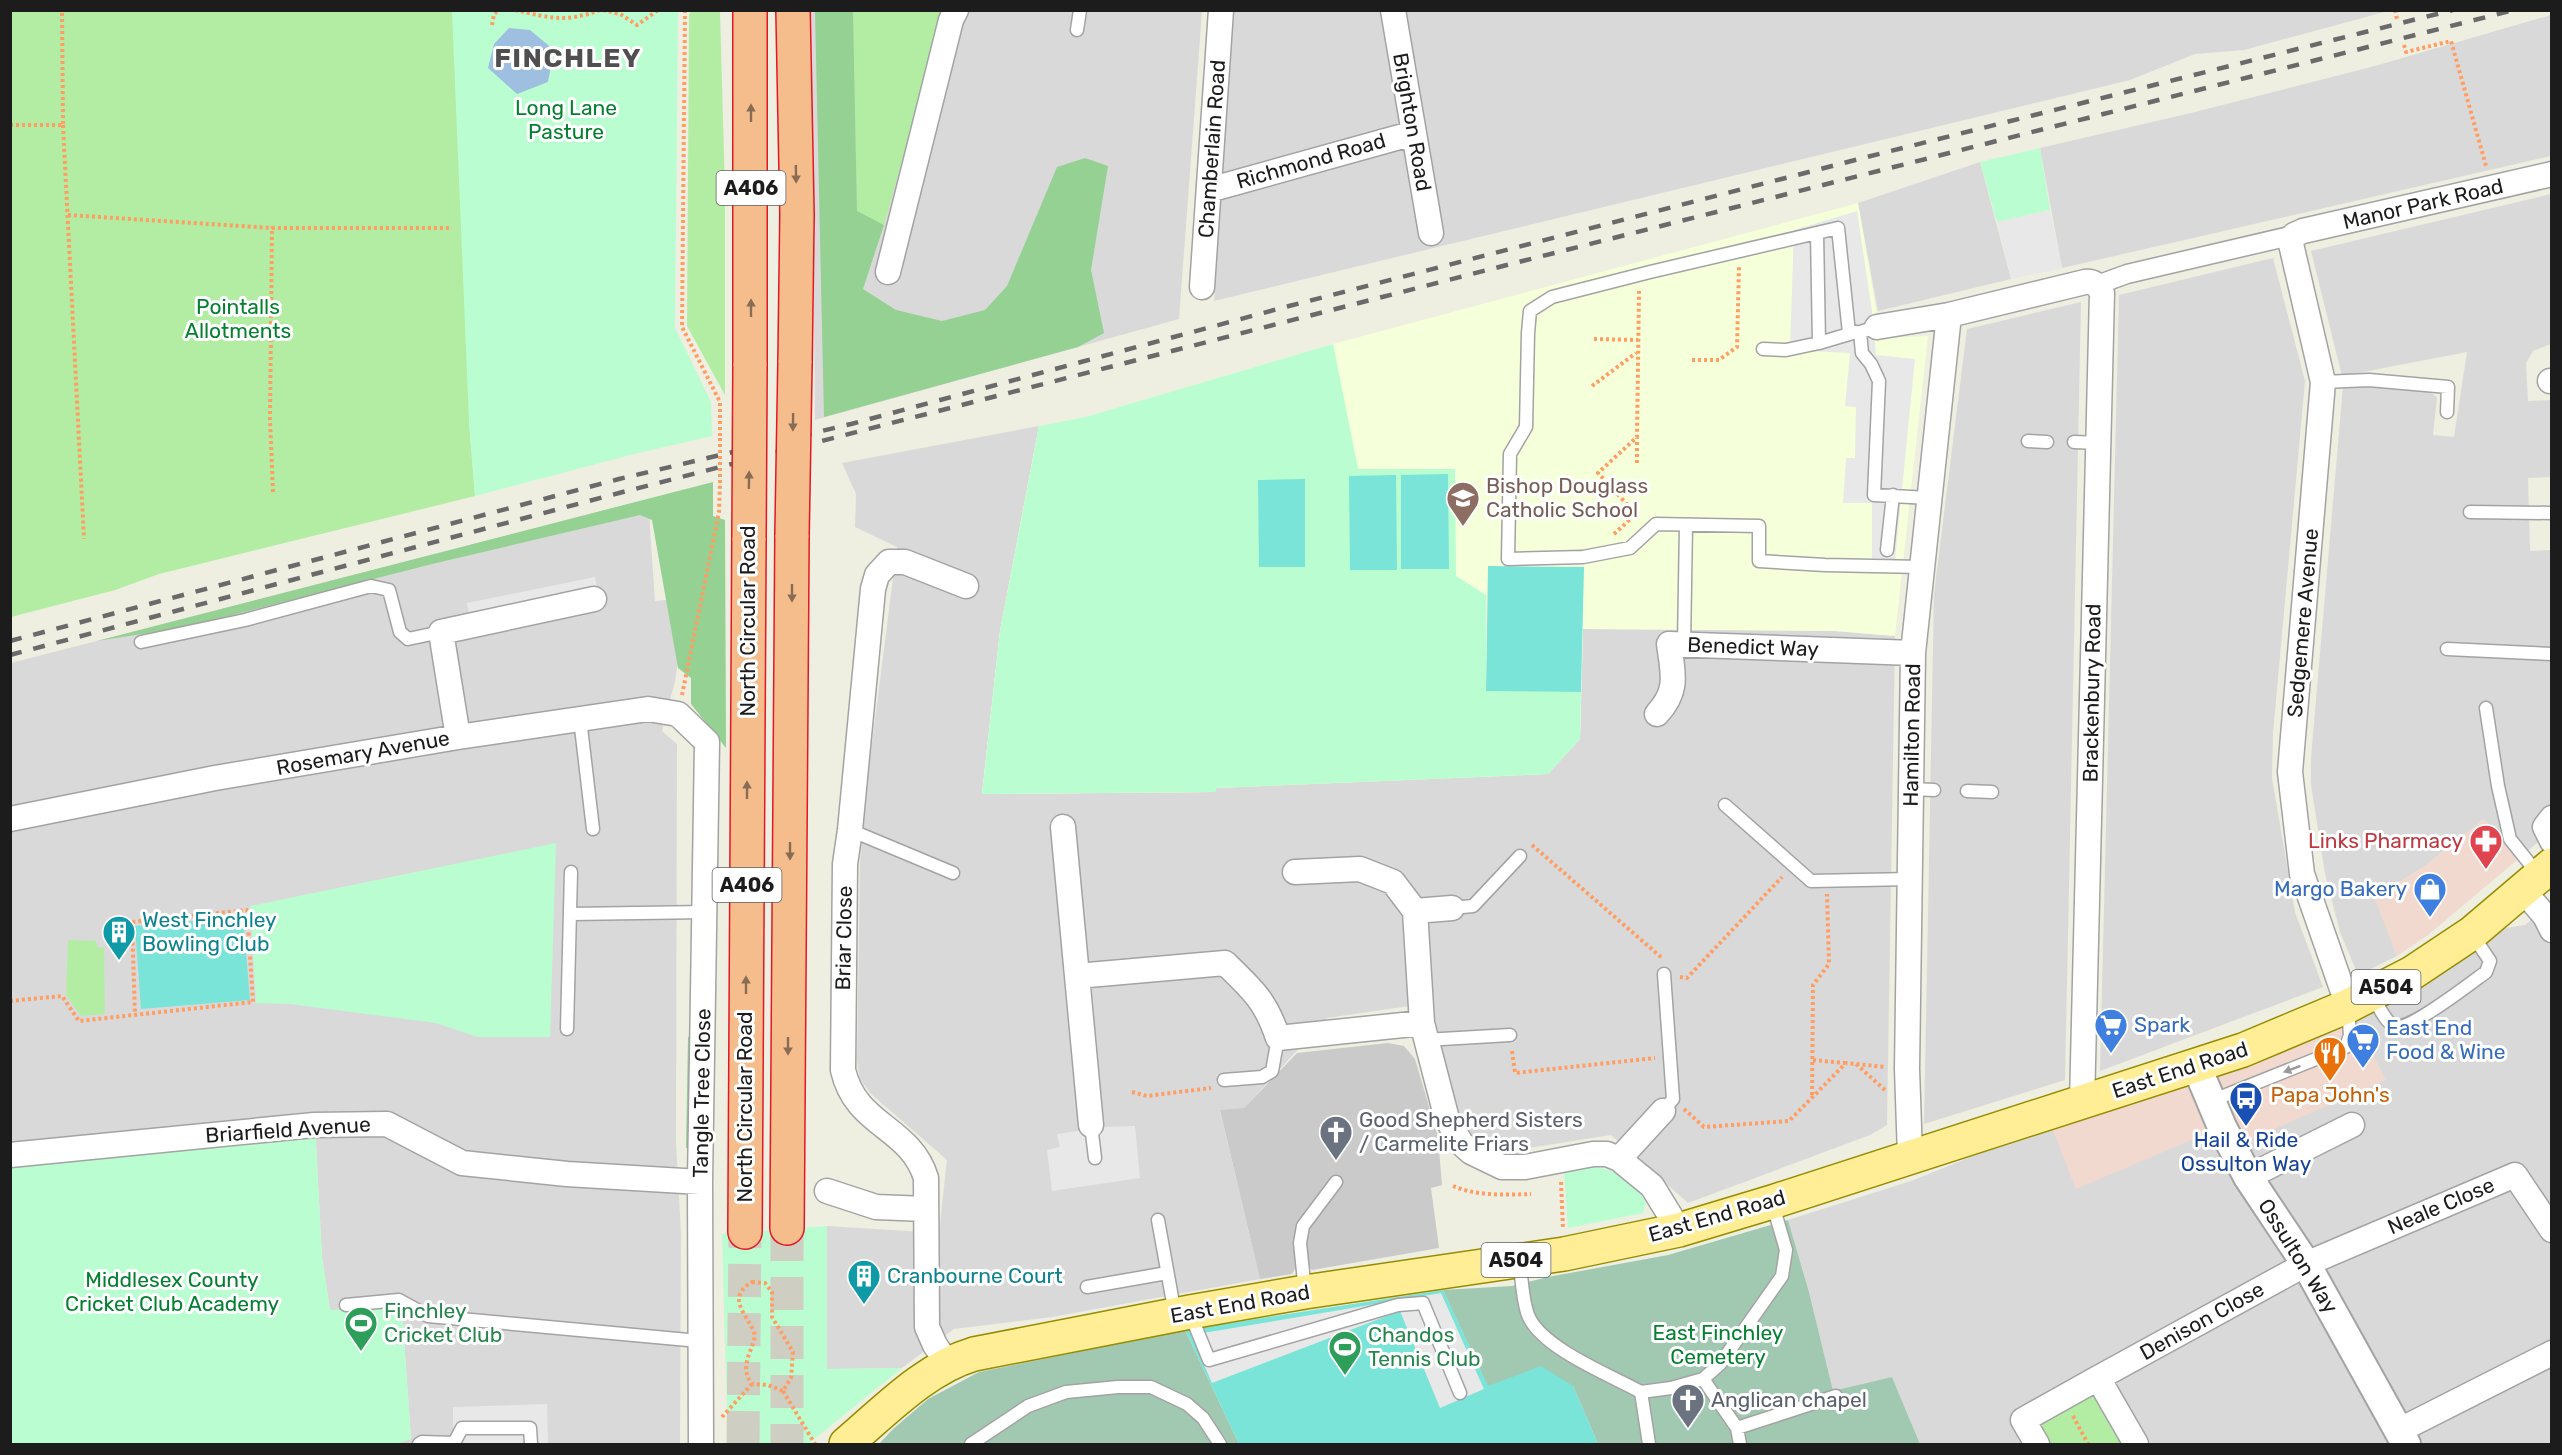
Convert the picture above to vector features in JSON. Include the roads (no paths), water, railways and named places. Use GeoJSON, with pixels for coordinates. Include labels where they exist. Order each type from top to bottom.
{"type":"FeatureCollection","features":[{"type":"Feature","properties":{"kind":"highway","name":"North Circular Road"},"geometry":{"type":"LineString","coordinates":[[745,1232],[750,10]]}},
{"type":"Feature","properties":{"kind":"highway","name":"North Circular Road"},"geometry":{"type":"LineString","coordinates":[[787,1228],[796,215],[793,10]]}},
{"type":"Feature","properties":{"kind":"main road","name":"East End Road"},"geometry":{"type":"LineString","coordinates":[[846,1444],[916,1385],[948,1364],[974,1354],[1182,1313],[1305,1292],[1564,1254],[1679,1230],[2244,1050],[2360,1001],[2412,973],[2472,933],[2538,876]]}},
{"type":"Feature","properties":{"kind":"street"},"geometry":{"type":"LineString","coordinates":[[888,272],[951,20],[956,10]]}},
{"type":"Feature","properties":{"kind":"street","name":"Chamberlain Road"},"geometry":{"type":"LineString","coordinates":[[1202,287],[1221,10]]}},
{"type":"Feature","properties":{"kind":"street","name":"Brighton Road"},"geometry":{"type":"LineString","coordinates":[[1394,10],[1431,233]]}},
{"type":"Feature","properties":{"kind":"street","name":"Richmond Road"},"geometry":{"type":"LineString","coordinates":[[1209,190],[1414,133]]}},
{"type":"Feature","properties":{"kind":"street","name":"Manor Park Road"},"geometry":{"type":"LineString","coordinates":[[2294,235],[2303,231],[2552,174]]}},
{"type":"Feature","properties":{"kind":"street"},"geometry":{"type":"LineString","coordinates":[[1862,331],[1948,315],[2085,282],[2091,281],[2097,285],[2127,274],[2294,235]]}},
{"type":"Feature","properties":{"kind":"street","name":"Sedgemere Avenue"},"geometry":{"type":"LineString","coordinates":[[2294,235],[2292,249],[2323,382],[2290,772],[2302,874],[2360,1001]]}},
{"type":"Feature","properties":{"kind":"street","name":"Brackenbury Road"},"geometry":{"type":"LineString","coordinates":[[2082,1103],[2103,299],[2097,285]]}},
{"type":"Feature","properties":{"kind":"street","name":"Hamilton Road"},"geometry":{"type":"LineString","coordinates":[[1910,1156],[1906,1069],[1911,879],[1922,790],[1913,652],[1948,315]]}},
{"type":"Feature","properties":{"kind":"street","name":"Briar Close"},"geometry":{"type":"LineString","coordinates":[[948,1364],[935,1345],[927,1327],[926,1178],[911,1148],[860,1107],[846,1084],[843,1070],[845,864],[873,589],[877,575],[889,562],[905,562],[966,586]]}},
{"type":"Feature","properties":{"kind":"street"},"geometry":{"type":"LineString","coordinates":[[458,737],[441,632],[594,599]]}},
{"type":"Feature","properties":{"kind":"street","name":"Benedict Way"},"geometry":{"type":"LineString","coordinates":[[1657,714],[1668,702],[1674,686],[1669,644],[1913,652]]}},
{"type":"Feature","properties":{"kind":"street","name":"Rosemary Avenue"},"geometry":{"type":"LineString","coordinates":[[10,819],[215,778],[458,737],[648,709],[678,714],[707,742]]}},
{"type":"Feature","properties":{"kind":"street","name":"Tangle Tree Close"},"geometry":{"type":"LineString","coordinates":[[701,1444],[700,1182],[707,742]]}},
{"type":"Feature","properties":{"kind":"street"},"geometry":{"type":"LineString","coordinates":[[2552,818],[2545,827],[2552,841]]}},
{"type":"Feature","properties":{"kind":"street"},"geometry":{"type":"LineString","coordinates":[[1063,827],[1091,1125]]}},
{"type":"Feature","properties":{"kind":"street"},"geometry":{"type":"LineString","coordinates":[[1295,872],[1360,869],[1393,882],[1415,911],[1423,1031],[1447,1119],[1461,1143],[1471,1152],[1502,1167],[1525,1167],[1593,1154],[1607,1154],[1619,1159],[1652,1186],[1679,1230]]}},
{"type":"Feature","properties":{"kind":"street"},"geometry":{"type":"LineString","coordinates":[[2538,876],[2549,919]]}},
{"type":"Feature","properties":{"kind":"street"},"geometry":{"type":"LineString","coordinates":[[1415,911],[1452,908]]}},
{"type":"Feature","properties":{"kind":"street"},"geometry":{"type":"LineString","coordinates":[[1077,976],[1225,963],[1253,989],[1270,1013],[1278,1038],[1423,1031]]}},
{"type":"Feature","properties":{"kind":"street","name":"Ossulton Way"},"geometry":{"type":"LineString","coordinates":[[2196,1065],[2248,1177],[2306,1264],[2402,1438]]}},
{"type":"Feature","properties":{"kind":"street"},"geometry":{"type":"LineString","coordinates":[[1619,1159],[1668,1105]]}},
{"type":"Feature","properties":{"kind":"street","name":"Briarfield Avenue"},"geometry":{"type":"LineString","coordinates":[[10,1155],[314,1125],[387,1124],[462,1163],[567,1174],[700,1182]]}},
{"type":"Feature","properties":{"kind":"street"},"geometry":{"type":"LineString","coordinates":[[2248,1177],[2352,1125]]}},
{"type":"Feature","properties":{"kind":"street","name":"Neale Close"},"geometry":{"type":"LineString","coordinates":[[2306,1264],[2515,1175],[2552,1230]]}},
{"type":"Feature","properties":{"kind":"street"},"geometry":{"type":"LineString","coordinates":[[827,1191],[876,1207],[926,1209]]}},
{"type":"Feature","properties":{"kind":"street","name":"Denison Close"},"geometry":{"type":"LineString","coordinates":[[2037,1444],[2023,1420],[2306,1264]]}},
{"type":"Feature","properties":{"kind":"street"},"geometry":{"type":"LineString","coordinates":[[2402,1438],[2552,1353]]}},
{"type":"Feature","properties":{"kind":"street"},"geometry":{"type":"LineString","coordinates":[[2098,1378],[2136,1444]]}},
{"type":"Feature","properties":{"kind":"lane"},"geometry":{"type":"LineString","coordinates":[[1077,30],[1080,10]]}},
{"type":"Feature","properties":{"kind":"lane"},"geometry":{"type":"LineString","coordinates":[[1922,567],[1759,561],[1759,526],[1656,524],[1630,548],[1583,557],[1508,559],[1510,454],[1526,427],[1530,311],[1552,297],[1838,228],[1862,331],[1862,353],[1871,364],[1879,381],[1874,495],[1929,498]]}},
{"type":"Feature","properties":{"kind":"lane"},"geometry":{"type":"LineString","coordinates":[[1817,233],[1819,343]]}},
{"type":"Feature","properties":{"kind":"lane"},"geometry":{"type":"LineString","coordinates":[[1763,349],[1786,350],[1862,331]]}},
{"type":"Feature","properties":{"kind":"lane"},"geometry":{"type":"LineString","coordinates":[[2323,382],[2369,380],[2448,387],[2447,412]]}},
{"type":"Feature","properties":{"kind":"lane"},"geometry":{"type":"LineString","coordinates":[[2028,441],[2047,442]]}},
{"type":"Feature","properties":{"kind":"lane"},"geometry":{"type":"LineString","coordinates":[[2074,442],[2099,443]]}},
{"type":"Feature","properties":{"kind":"lane"},"geometry":{"type":"LineString","coordinates":[[1887,550],[1893,495]]}},
{"type":"Feature","properties":{"kind":"lane"},"geometry":{"type":"LineString","coordinates":[[2470,512],[2552,513]]}},
{"type":"Feature","properties":{"kind":"lane"},"geometry":{"type":"LineString","coordinates":[[1684,645],[1686,525]]}},
{"type":"Feature","properties":{"kind":"lane"},"geometry":{"type":"LineString","coordinates":[[141,642],[245,620],[370,586],[389,590],[400,632],[408,639],[441,632]]}},
{"type":"Feature","properties":{"kind":"lane"},"geometry":{"type":"LineString","coordinates":[[2447,649],[2552,654]]}},
{"type":"Feature","properties":{"kind":"lane"},"geometry":{"type":"LineString","coordinates":[[2486,708],[2510,839],[2538,876]]}},
{"type":"Feature","properties":{"kind":"lane"},"geometry":{"type":"LineString","coordinates":[[579,719],[593,829]]}},
{"type":"Feature","properties":{"kind":"lane"},"geometry":{"type":"LineString","coordinates":[[1967,791],[1992,792]]}},
{"type":"Feature","properties":{"kind":"lane"},"geometry":{"type":"LineString","coordinates":[[1725,805],[1811,882],[1911,879]]}},
{"type":"Feature","properties":{"kind":"lane"},"geometry":{"type":"LineString","coordinates":[[850,830],[953,873]]}},
{"type":"Feature","properties":{"kind":"lane"},"geometry":{"type":"LineString","coordinates":[[1452,908],[1473,906],[1520,856]]}},
{"type":"Feature","properties":{"kind":"lane"},"geometry":{"type":"LineString","coordinates":[[567,1029],[570,872]]}},
{"type":"Feature","properties":{"kind":"lane"},"geometry":{"type":"LineString","coordinates":[[570,914],[706,912]]}},
{"type":"Feature","properties":{"kind":"lane"},"geometry":{"type":"LineString","coordinates":[[2211,1101],[2346,1047],[2360,1001],[2396,1027],[2402,1028],[2433,1009],[2486,972],[2489,967],[2490,962],[2472,933]]}},
{"type":"Feature","properties":{"kind":"lane"},"geometry":{"type":"LineString","coordinates":[[1664,974],[1669,1057],[1668,1105]]}},
{"type":"Feature","properties":{"kind":"lane"},"geometry":{"type":"LineString","coordinates":[[1423,1031],[1510,1035]]}},
{"type":"Feature","properties":{"kind":"lane"},"geometry":{"type":"LineString","coordinates":[[1224,1080],[1262,1077],[1272,1071],[1278,1038]]}},
{"type":"Feature","properties":{"kind":"lane"},"geometry":{"type":"LineString","coordinates":[[1091,1125],[1095,1158]]}},
{"type":"Feature","properties":{"kind":"lane"},"geometry":{"type":"LineString","coordinates":[[1305,1292],[1300,1243],[1303,1226],[1336,1182]]}},
{"type":"Feature","properties":{"kind":"lane"},"geometry":{"type":"LineString","coordinates":[[1519,1260],[1528,1315],[1543,1335],[1581,1361],[1641,1392],[1671,1388],[1703,1378],[1720,1364],[1782,1276],[1786,1250],[1772,1202]]}},
{"type":"Feature","properties":{"kind":"lane"},"geometry":{"type":"LineString","coordinates":[[1158,1220],[1167,1273],[1182,1313],[1209,1360],[1398,1305],[1423,1303],[1461,1393]]}},
{"type":"Feature","properties":{"kind":"lane"},"geometry":{"type":"LineString","coordinates":[[1087,1287],[1167,1273]]}},
{"type":"Feature","properties":{"kind":"lane"},"geometry":{"type":"LineString","coordinates":[[346,1305],[399,1300],[428,1316],[699,1341]]}},
{"type":"Feature","properties":{"kind":"lane"},"geometry":{"type":"LineString","coordinates":[[1703,1378],[1737,1428],[1740,1444]]}},
{"type":"Feature","properties":{"kind":"lane"},"geometry":{"type":"LineString","coordinates":[[971,1444],[1028,1406],[1066,1392],[1118,1387],[1151,1388],[1187,1404],[1203,1418],[1220,1444]]}},
{"type":"Feature","properties":{"kind":"lane"},"geometry":{"type":"LineString","coordinates":[[1641,1392],[1649,1444]]}},
{"type":"Feature","properties":{"kind":"lane"},"geometry":{"type":"LineString","coordinates":[[1737,1428],[1836,1396]]}},
{"type":"Feature","properties":{"kind":"lane"},"geometry":{"type":"LineString","coordinates":[[419,1444],[422,1442],[454,1443],[462,1428],[530,1428],[531,1444]]}},
{"type":"Feature","properties":{"kind":"tunnel"},"geometry":{"type":"LineString","coordinates":[[787,1228],[787,1444]]}},
{"type":"Feature","properties":{"kind":"tunnel"},"geometry":{"type":"LineString","coordinates":[[743,1444],[745,1232]]}},
{"type":"Feature","properties":{"kind":"railway"},"geometry":{"type":"LineString","coordinates":[[10,641],[619,479],[851,424],[1289,306],[1859,159],[2453,10]]}},
{"type":"Feature","properties":{"kind":"railway"},"geometry":{"type":"LineString","coordinates":[[10,655],[619,493],[2514,10]]}},
{"type":"Feature","properties":{"kind":"place","name":"Bishop Douglass Catholic School"},"geometry":{"type":"Point","coordinates":[1463,527]}},
{"type":"Feature","properties":{"kind":"place","name":"Links Pharmacy"},"geometry":{"type":"Point","coordinates":[2486,870]}},
{"type":"Feature","properties":{"kind":"place","name":"Margo Bakery"},"geometry":{"type":"Point","coordinates":[2430,918]}},
{"type":"Feature","properties":{"kind":"place","name":"West Finchley Bowling Club"},"geometry":{"type":"Point","coordinates":[119,961]}},
{"type":"Feature","properties":{"kind":"place","name":"Spark"},"geometry":{"type":"Point","coordinates":[2111,1054]}},
{"type":"Feature","properties":{"kind":"place","name":"East End Food & Wine"},"geometry":{"type":"Point","coordinates":[2363,1069]}},
{"type":"Feature","properties":{"kind":"place","name":"Papa John's"},"geometry":{"type":"Point","coordinates":[2330,1082]}},
{"type":"Feature","properties":{"kind":"place","name":"Hail & Ride Ossulton Way"},"geometry":{"type":"Point","coordinates":[2246,1127]}},
{"type":"Feature","properties":{"kind":"place","name":"Good Shepherd Sisters / Carmelite Friars"},"geometry":{"type":"Point","coordinates":[1336,1161]}},
{"type":"Feature","properties":{"kind":"place","name":"Cranbourne Court"},"geometry":{"type":"Point","coordinates":[864,1305]}},
{"type":"Feature","properties":{"kind":"place","name":"Finchley Cricket Club"},"geometry":{"type":"Point","coordinates":[361,1352]}},
{"type":"Feature","properties":{"kind":"place","name":"Chandos Tennis Club"},"geometry":{"type":"Point","coordinates":[1345,1376]}},
{"type":"Feature","properties":{"kind":"place","name":"Anglican chapel"},"geometry":{"type":"Point","coordinates":[1688,1429]}},
{"type":"Feature","properties":{"kind":"district","name":"FINCHLEY"},"geometry":{"type":"Point","coordinates":[568,58]}},
{"type":"Feature","properties":{"kind":"park label","name":"Long Lane Pasture"},"geometry":{"type":"Point","coordinates":[566,120]}},
{"type":"Feature","properties":{"kind":"park label","name":"Pointalls Allotments"},"geometry":{"type":"Point","coordinates":[238,319]}},
{"type":"Feature","properties":{"kind":"park label","name":"Middlesex County Cricket Club Academy"},"geometry":{"type":"Point","coordinates":[172,1292]}},
{"type":"Feature","properties":{"kind":"park label","name":"East Finchley Cemetery"},"geometry":{"type":"Point","coordinates":[1718,1345]}}]}
